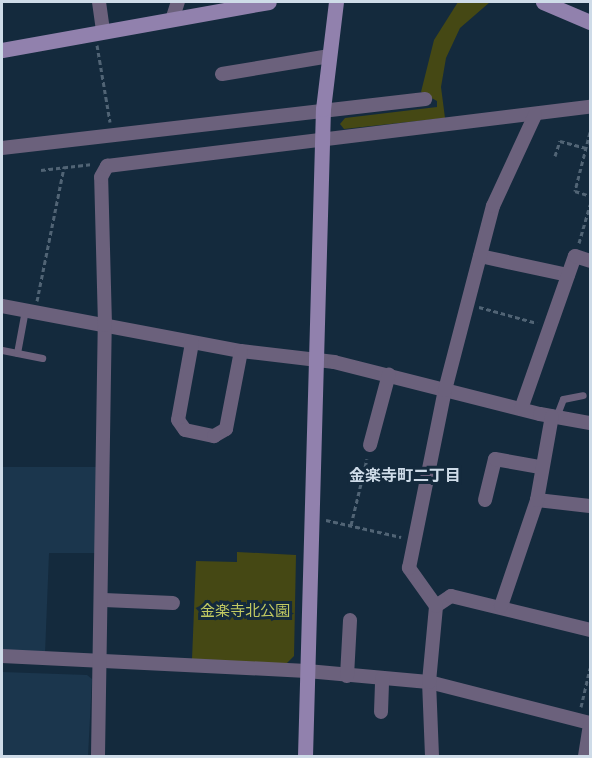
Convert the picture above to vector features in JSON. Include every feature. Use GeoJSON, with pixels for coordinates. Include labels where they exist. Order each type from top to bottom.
{"type":"FeatureCollection","features":[{"type":"Feature","properties":{"kind":"street"},"geometry":{"type":"LineString","coordinates":[[99,2],[99,32]]}},
{"type":"Feature","properties":{"kind":"street"},"geometry":{"type":"LineString","coordinates":[[172,20],[178,2]]}},
{"type":"Feature","properties":{"kind":"street"},"geometry":{"type":"LineString","coordinates":[[2,50],[269,2]]}},
{"type":"Feature","properties":{"kind":"street"},"geometry":{"type":"LineString","coordinates":[[306,756],[323,108],[336,2]]}},
{"type":"Feature","properties":{"kind":"street"},"geometry":{"type":"LineString","coordinates":[[543,2],[591,22]]}},
{"type":"Feature","properties":{"kind":"street"},"geometry":{"type":"LineString","coordinates":[[222,74],[330,56]]}},
{"type":"Feature","properties":{"kind":"street"},"geometry":{"type":"LineString","coordinates":[[2,148],[323,108],[425,99]]}},
{"type":"Feature","properties":{"kind":"street"},"geometry":{"type":"LineString","coordinates":[[98,756],[104,600],[105,325],[101,177],[107,166],[591,107]]}},
{"type":"Feature","properties":{"kind":"street"},"geometry":{"type":"LineString","coordinates":[[432,756],[429,682],[436,606],[410,568],[414,540],[445,390],[493,206],[535,115]]}},
{"type":"Feature","properties":{"kind":"street"},"geometry":{"type":"LineString","coordinates":[[480,256],[568,275]]}},
{"type":"Feature","properties":{"kind":"street"},"geometry":{"type":"LineString","coordinates":[[521,409],[575,256],[591,261]]}},
{"type":"Feature","properties":{"kind":"street"},"geometry":{"type":"LineString","coordinates":[[2,306],[192,343],[315,360],[389,374],[521,409],[591,423]]}},
{"type":"Feature","properties":{"kind":"street"},"geometry":{"type":"LineString","coordinates":[[192,343],[178,420],[185,430],[214,436],[226,429],[241,351]]}},
{"type":"Feature","properties":{"kind":"street"},"geometry":{"type":"LineString","coordinates":[[370,445],[389,374]]}},
{"type":"Feature","properties":{"kind":"street"},"geometry":{"type":"LineString","coordinates":[[501,606],[537,500],[540,467],[554,416]]}},
{"type":"Feature","properties":{"kind":"street"},"geometry":{"type":"LineString","coordinates":[[473,483],[486,493],[495,459],[540,467]]}},
{"type":"Feature","properties":{"kind":"street"},"geometry":{"type":"LineString","coordinates":[[537,500],[591,506]]}},
{"type":"Feature","properties":{"kind":"street"},"geometry":{"type":"LineString","coordinates":[[436,606],[451,596],[501,606],[591,630]]}},
{"type":"Feature","properties":{"kind":"street"},"geometry":{"type":"LineString","coordinates":[[104,600],[173,603]]}},
{"type":"Feature","properties":{"kind":"street"},"geometry":{"type":"LineString","coordinates":[[346,676],[350,620]]}},
{"type":"Feature","properties":{"kind":"street"},"geometry":{"type":"LineString","coordinates":[[2,656],[307,670],[346,676],[429,682],[591,725],[585,756]]}},
{"type":"Feature","properties":{"kind":"street"},"geometry":{"type":"LineString","coordinates":[[381,712],[382,678]]}},
{"type":"Feature","properties":{"kind":"lane"},"geometry":{"type":"LineString","coordinates":[[17,353],[30,311]]}},
{"type":"Feature","properties":{"kind":"lane"},"geometry":{"type":"LineString","coordinates":[[2,350],[42,358]]}},
{"type":"Feature","properties":{"kind":"lane"},"geometry":{"type":"LineString","coordinates":[[554,416],[563,399],[583,395]]}},
{"type":"Feature","properties":{"kind":"path"},"geometry":{"type":"LineString","coordinates":[[99,32],[112,135]]}},
{"type":"Feature","properties":{"kind":"path"},"geometry":{"type":"LineString","coordinates":[[591,132],[575,191],[591,196]]}},
{"type":"Feature","properties":{"kind":"path"},"geometry":{"type":"LineString","coordinates":[[555,156],[560,141],[587,147]]}},
{"type":"Feature","properties":{"kind":"path"},"geometry":{"type":"LineString","coordinates":[[41,170],[96,164]]}},
{"type":"Feature","properties":{"kind":"path"},"geometry":{"type":"LineString","coordinates":[[30,311],[64,167]]}},
{"type":"Feature","properties":{"kind":"path"},"geometry":{"type":"LineString","coordinates":[[575,256],[591,205]]}},
{"type":"Feature","properties":{"kind":"path"},"geometry":{"type":"LineString","coordinates":[[467,304],[550,326]]}},
{"type":"Feature","properties":{"kind":"path"},"geometry":{"type":"LineString","coordinates":[[351,525],[370,445]]}},
{"type":"Feature","properties":{"kind":"path"},"geometry":{"type":"LineString","coordinates":[[322,519],[414,540]]}},
{"type":"Feature","properties":{"kind":"path"},"geometry":{"type":"LineString","coordinates":[[580,712],[591,668]]}},
{"type":"Feature","properties":{"kind":"shaded area"},"geometry":{"type":"Polygon","coordinates":[[[2,467],[97,467],[95,553],[49,553],[45,654],[2,651],[2,467]]]}},
{"type":"Feature","properties":{"kind":"shaded area"},"geometry":{"type":"Polygon","coordinates":[[[2,672],[87,675],[92,679],[88,756],[2,756],[2,672]]]}},
{"type":"Feature","properties":{"kind":"green space"},"geometry":{"type":"Polygon","coordinates":[[[458,2],[490,2],[460,28],[446,58],[441,87],[445,118],[344,129],[340,124],[345,118],[437,107],[437,101],[421,92],[434,40],[458,2]]]}},
{"type":"Feature","properties":{"kind":"green space","name":"金楽寺北公園"},"geometry":{"type":"Polygon","coordinates":[[[237,552],[296,555],[294,656],[286,664],[192,659],[196,561],[237,562],[237,552]]]}},
{"type":"Feature","properties":{"kind":"district","name":"金楽寺町二丁目"},"geometry":{"type":"Point","coordinates":[405,476]}}]}
